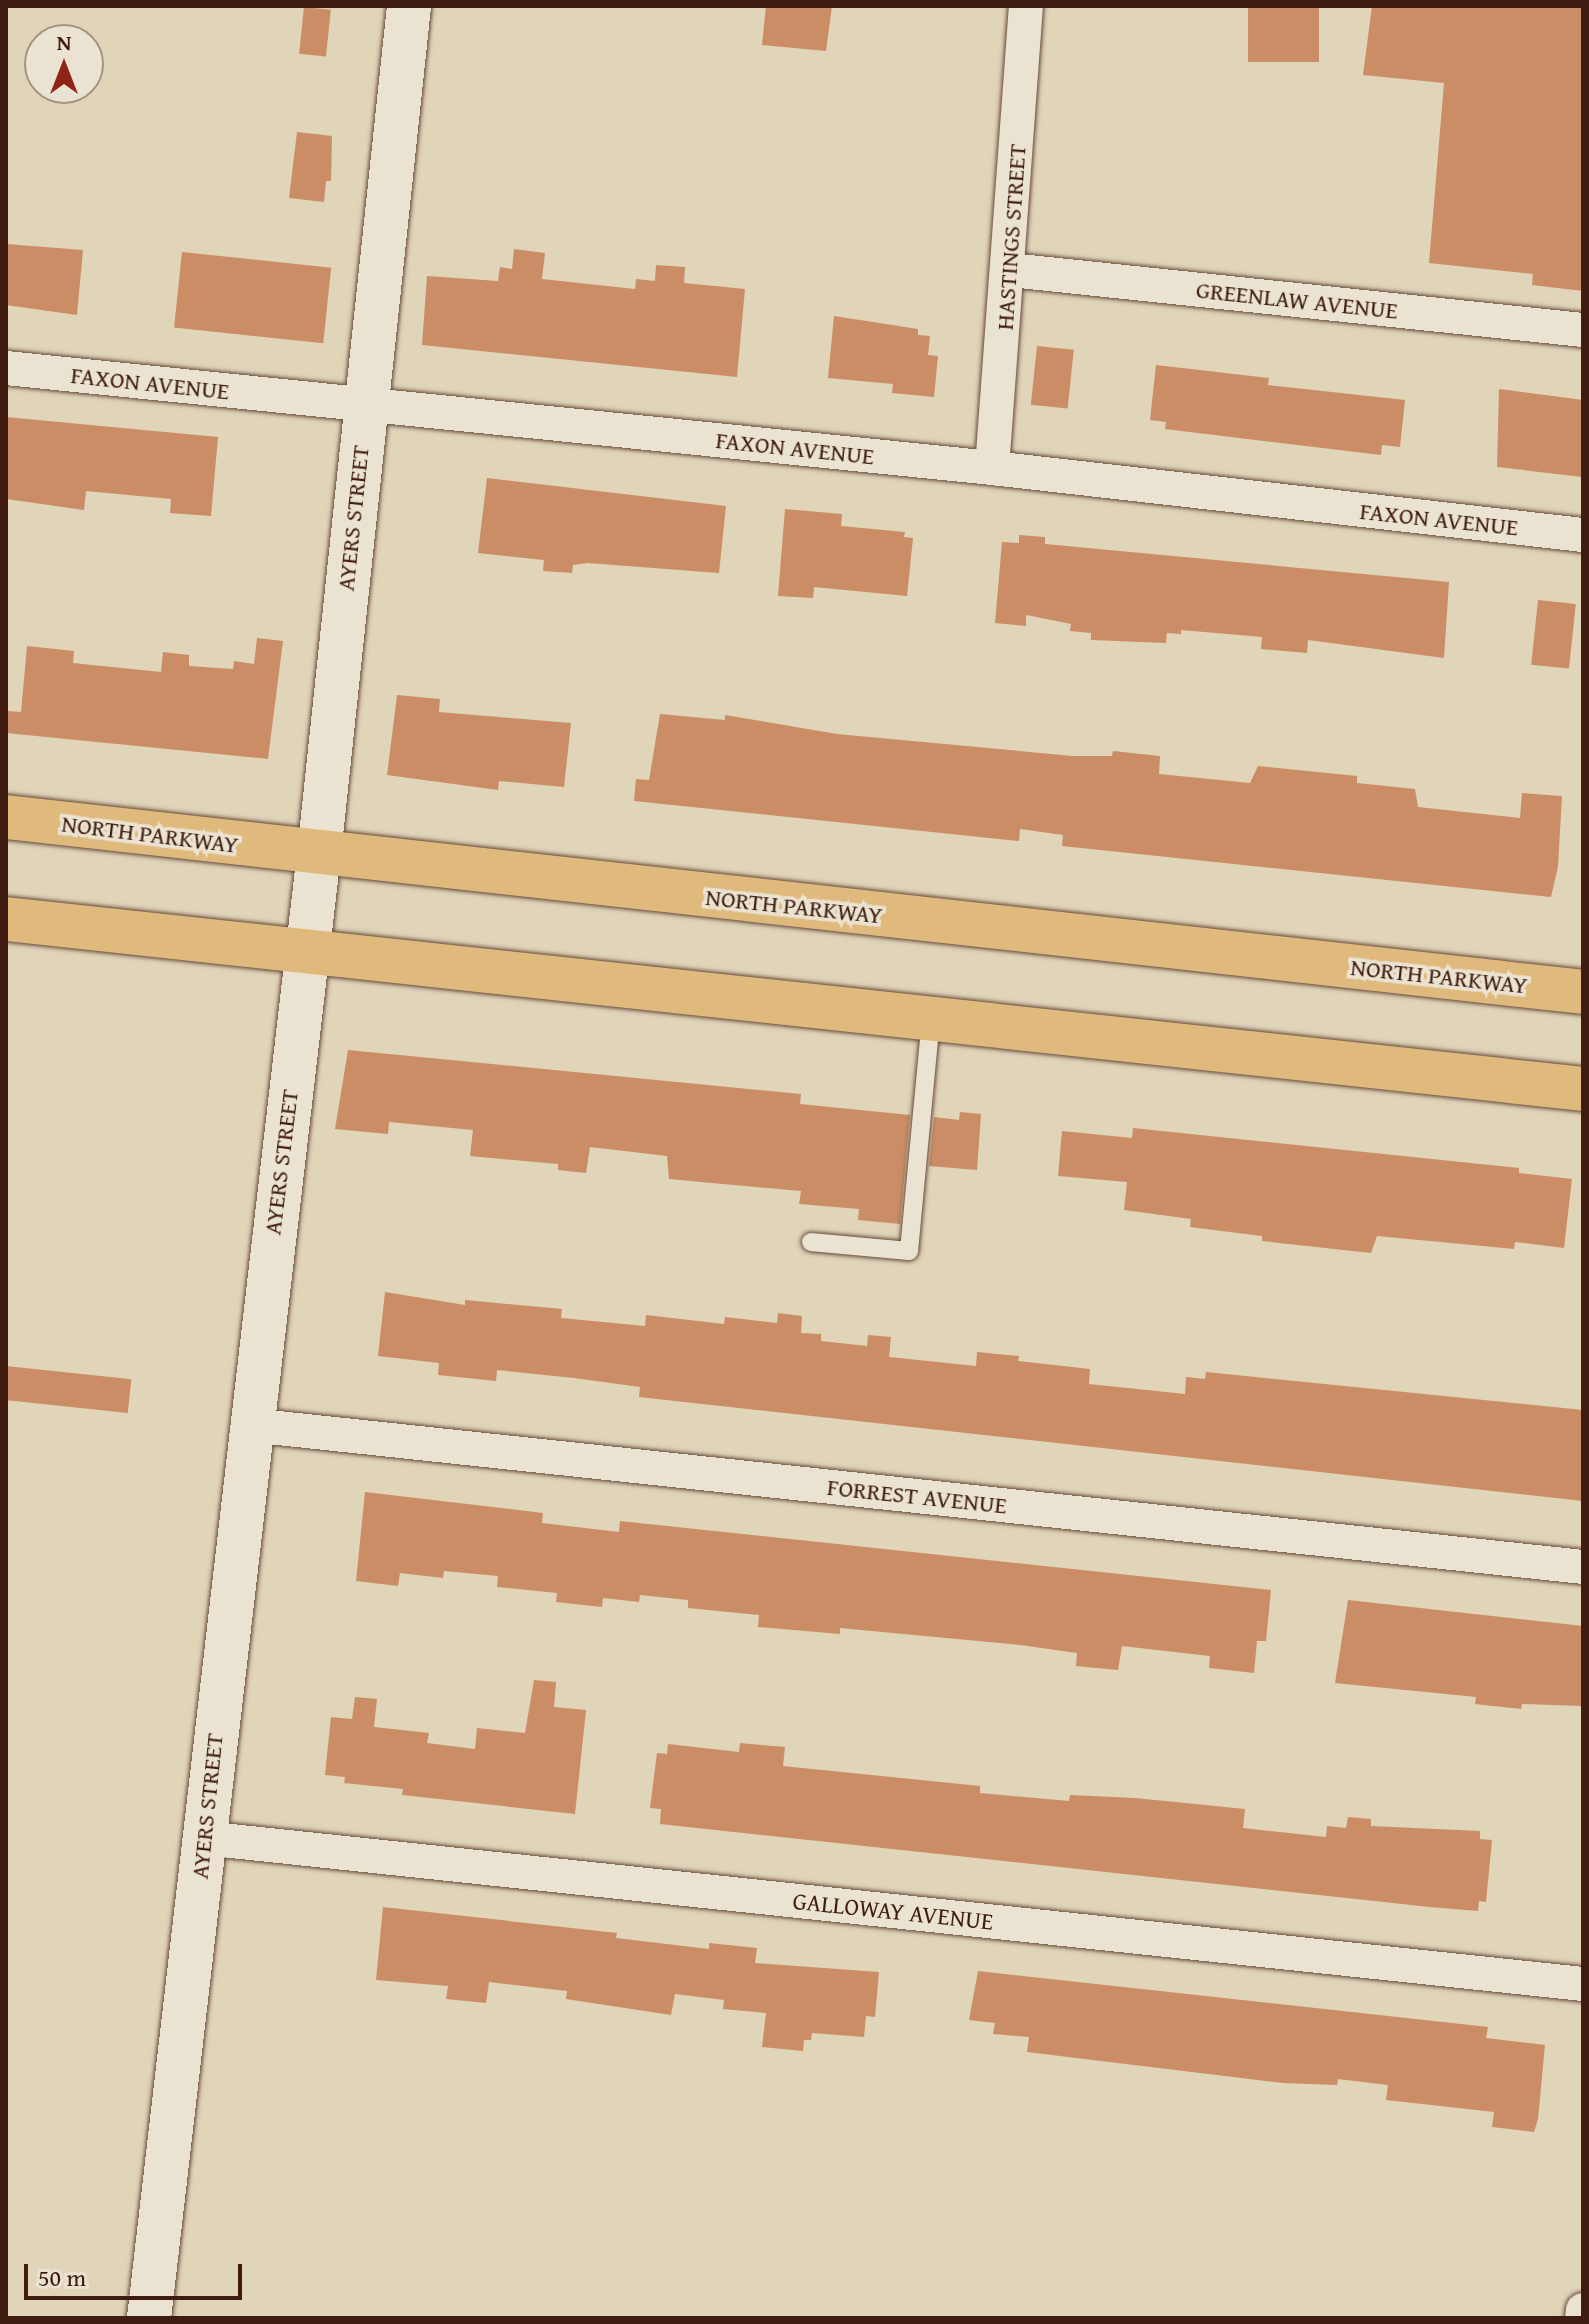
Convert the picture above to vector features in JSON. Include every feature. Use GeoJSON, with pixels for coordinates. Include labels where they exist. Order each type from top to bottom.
{"type":"FeatureCollection","features":[{"type":"Feature","properties":{"kind":"main road","name":"NORTH PARKWAY"},"geometry":{"type":"LineString","coordinates":[[6,817],[1583,992]]}},
{"type":"Feature","properties":{"kind":"main road"},"geometry":{"type":"LineString","coordinates":[[6,919],[305,954],[1583,1089]]}},
{"type":"Feature","properties":{"kind":"street","name":"AYERS STREET"},"geometry":{"type":"LineString","coordinates":[[149,2318],[250,1425],[319,854],[409,6]]}},
{"type":"Feature","properties":{"kind":"street","name":"HASTINGS STREET"},"geometry":{"type":"LineString","coordinates":[[992,468],[1010,270],[1026,6]]}},
{"type":"Feature","properties":{"kind":"street","name":"GREENLAW AVENUE"},"geometry":{"type":"LineString","coordinates":[[1010,270],[1583,330]]}},
{"type":"Feature","properties":{"kind":"street","name":"FAXON AVENUE"},"geometry":{"type":"LineString","coordinates":[[6,368],[992,468],[1583,535]]}},
{"type":"Feature","properties":{"kind":"street","name":"FORREST AVENUE"},"geometry":{"type":"LineString","coordinates":[[250,1425],[1583,1567]]}},
{"type":"Feature","properties":{"kind":"street","name":"GALLOWAY AVENUE"},"geometry":{"type":"LineString","coordinates":[[203,1838],[1583,1984]]}},
{"type":"Feature","properties":{"kind":"street"},"geometry":{"type":"LineString","coordinates":[[1582,2318],[1583,2310]]}},
{"type":"Feature","properties":{"kind":"lane"},"geometry":{"type":"LineString","coordinates":[[811,1242],[909,1251],[931,1020]]}},
{"type":"Feature","properties":{"kind":"building"},"geometry":{"type":"Polygon","coordinates":[[[766,6],[832,6],[826,51],[762,45],[766,6]]]}},
{"type":"Feature","properties":{"kind":"building"},"geometry":{"type":"Polygon","coordinates":[[[1248,6],[1319,6],[1319,62],[1248,62],[1248,6]]]}},
{"type":"Feature","properties":{"kind":"building"},"geometry":{"type":"Polygon","coordinates":[[[1372,6],[1583,6],[1583,291],[1532,285],[1533,274],[1429,263],[1444,83],[1363,75],[1372,6]]]}},
{"type":"Feature","properties":{"kind":"building"},"geometry":{"type":"Polygon","coordinates":[[[304,7],[331,10],[326,57],[299,54],[304,7]]]}},
{"type":"Feature","properties":{"kind":"building"},"geometry":{"type":"Polygon","coordinates":[[[297,132],[332,136],[331,181],[326,181],[324,202],[289,198],[297,132]]]}},
{"type":"Feature","properties":{"kind":"building"},"geometry":{"type":"Polygon","coordinates":[[[6,244],[83,250],[77,315],[6,305],[6,244]]]}},
{"type":"Feature","properties":{"kind":"building"},"geometry":{"type":"Polygon","coordinates":[[[514,249],[545,253],[542,279],[635,289],[636,279],[655,281],[656,265],[685,267],[684,283],[745,289],[737,377],[422,345],[427,276],[498,281],[500,267],[512,269],[514,249]]]}},
{"type":"Feature","properties":{"kind":"building"},"geometry":{"type":"Polygon","coordinates":[[[182,252],[331,268],[323,343],[174,328],[182,252]]]}},
{"type":"Feature","properties":{"kind":"building"},"geometry":{"type":"Polygon","coordinates":[[[834,316],[918,329],[918,335],[930,336],[928,355],[938,356],[934,397],[892,393],[893,384],[828,378],[834,316]]]}},
{"type":"Feature","properties":{"kind":"building"},"geometry":{"type":"Polygon","coordinates":[[[1037,346],[1074,350],[1068,409],[1031,405],[1037,346]]]}},
{"type":"Feature","properties":{"kind":"building"},"geometry":{"type":"Polygon","coordinates":[[[1156,365],[1269,378],[1268,385],[1405,400],[1400,447],[1382,445],[1381,455],[1165,429],[1166,422],[1150,420],[1156,365]]]}},
{"type":"Feature","properties":{"kind":"building"},"geometry":{"type":"Polygon","coordinates":[[[1499,389],[1583,400],[1583,477],[1497,467],[1499,389]]]}},
{"type":"Feature","properties":{"kind":"building"},"geometry":{"type":"Polygon","coordinates":[[[6,417],[218,437],[211,516],[170,513],[171,499],[86,491],[84,510],[6,499],[6,417]]]}},
{"type":"Feature","properties":{"kind":"building"},"geometry":{"type":"Polygon","coordinates":[[[487,478],[726,506],[719,573],[588,563],[573,565],[572,573],[543,571],[544,560],[478,553],[487,478]]]}},
{"type":"Feature","properties":{"kind":"building"},"geometry":{"type":"Polygon","coordinates":[[[785,509],[842,514],[841,526],[905,532],[904,537],[913,538],[907,596],[814,587],[813,598],[778,596],[785,509]]]}},
{"type":"Feature","properties":{"kind":"building"},"geometry":{"type":"Polygon","coordinates":[[[1019,535],[1045,537],[1045,544],[1449,582],[1444,658],[1308,640],[1307,653],[1261,649],[1262,637],[1181,630],[1181,634],[1167,633],[1166,643],[1091,640],[1091,633],[1070,631],[1071,624],[1026,615],[1026,626],[995,623],[1002,542],[1019,543],[1019,535]]]}},
{"type":"Feature","properties":{"kind":"building"},"geometry":{"type":"Polygon","coordinates":[[[1538,600],[1576,604],[1569,669],[1531,665],[1538,600]]]}},
{"type":"Feature","properties":{"kind":"building"},"geometry":{"type":"Polygon","coordinates":[[[257,638],[283,641],[268,759],[6,733],[8,711],[21,712],[27,646],[74,651],[73,663],[161,672],[163,652],[189,655],[189,666],[233,669],[234,661],[254,664],[257,638]]]}},
{"type":"Feature","properties":{"kind":"building"},"geometry":{"type":"Polygon","coordinates":[[[397,695],[440,699],[439,712],[571,723],[564,787],[499,781],[498,790],[387,775],[397,695]]]}},
{"type":"Feature","properties":{"kind":"building"},"geometry":{"type":"Polygon","coordinates":[[[660,714],[725,720],[725,715],[837,734],[1073,756],[1112,756],[1113,751],[1160,756],[1159,774],[1250,783],[1258,766],[1357,776],[1357,783],[1415,789],[1418,807],[1520,818],[1522,793],[1562,796],[1558,867],[1551,897],[1062,846],[1063,835],[1020,829],[1019,841],[634,801],[636,779],[649,780],[660,714]]]}},
{"type":"Feature","properties":{"kind":"building"},"geometry":{"type":"Polygon","coordinates":[[[348,1050],[801,1094],[800,1104],[910,1115],[900,1224],[858,1220],[859,1209],[799,1204],[801,1191],[669,1179],[667,1156],[590,1147],[586,1173],[558,1170],[558,1164],[470,1156],[473,1130],[389,1122],[388,1134],[335,1129],[348,1050]]]}},
{"type":"Feature","properties":{"kind":"building"},"geometry":{"type":"Polygon","coordinates":[[[960,1112],[981,1114],[977,1170],[929,1166],[934,1117],[959,1120],[960,1112]]]}},
{"type":"Feature","properties":{"kind":"building"},"geometry":{"type":"Polygon","coordinates":[[[1133,1128],[1519,1168],[1519,1173],[1572,1179],[1564,1248],[1515,1242],[1514,1249],[1377,1236],[1371,1253],[1262,1241],[1262,1236],[1190,1227],[1191,1219],[1124,1210],[1127,1182],[1058,1176],[1062,1131],[1132,1138],[1133,1128]]]}},
{"type":"Feature","properties":{"kind":"building"},"geometry":{"type":"Polygon","coordinates":[[[385,1292],[465,1305],[465,1300],[562,1309],[561,1318],[645,1326],[646,1315],[724,1324],[725,1317],[777,1323],[778,1313],[802,1316],[801,1333],[821,1334],[821,1341],[867,1346],[868,1335],[891,1337],[889,1357],[976,1366],[977,1352],[1019,1356],[1018,1361],[1090,1369],[1089,1384],[1185,1394],[1186,1377],[1205,1379],[1206,1372],[1583,1410],[1583,1501],[639,1397],[640,1387],[574,1378],[497,1370],[496,1381],[438,1375],[439,1363],[378,1356],[385,1292]]]}},
{"type":"Feature","properties":{"kind":"building"},"geometry":{"type":"Polygon","coordinates":[[[6,1366],[131,1379],[128,1413],[6,1400],[6,1366]]]}},
{"type":"Feature","properties":{"kind":"building"},"geometry":{"type":"Polygon","coordinates":[[[365,1492],[543,1513],[542,1523],[619,1532],[620,1521],[1271,1590],[1266,1641],[1257,1641],[1254,1673],[1209,1668],[1210,1656],[1122,1646],[1118,1670],[1076,1666],[1077,1653],[1020,1645],[840,1628],[840,1634],[758,1627],[759,1615],[688,1608],[688,1600],[640,1595],[639,1602],[603,1598],[602,1607],[556,1602],[557,1593],[497,1587],[498,1576],[444,1571],[443,1578],[400,1573],[398,1586],[356,1581],[365,1492]]]}},
{"type":"Feature","properties":{"kind":"building"},"geometry":{"type":"Polygon","coordinates":[[[1348,1600],[1583,1626],[1583,1706],[1522,1704],[1521,1709],[1475,1704],[1476,1697],[1335,1683],[1348,1600]]]}},
{"type":"Feature","properties":{"kind":"building"},"geometry":{"type":"Polygon","coordinates":[[[534,1680],[556,1682],[554,1707],[586,1710],[575,1814],[402,1795],[403,1789],[344,1783],[345,1777],[325,1775],[331,1717],[352,1719],[355,1697],[377,1699],[374,1727],[429,1733],[427,1743],[475,1749],[477,1728],[525,1733],[534,1680]]]}},
{"type":"Feature","properties":{"kind":"building"},"geometry":{"type":"Polygon","coordinates":[[[740,1743],[785,1747],[783,1766],[980,1786],[980,1793],[1069,1801],[1070,1795],[1135,1798],[1245,1809],[1243,1828],[1326,1837],[1327,1826],[1346,1828],[1348,1817],[1371,1819],[1371,1826],[1480,1831],[1480,1839],[1492,1840],[1486,1902],[1479,1901],[1478,1911],[1430,1907],[660,1824],[661,1809],[650,1808],[657,1753],[667,1754],[668,1744],[739,1752],[740,1743]]]}},
{"type":"Feature","properties":{"kind":"building"},"geometry":{"type":"Polygon","coordinates":[[[383,1907],[617,1933],[616,1938],[709,1949],[709,1943],[757,1948],[755,1963],[879,1972],[875,2017],[866,2016],[864,2037],[812,2033],[811,2040],[804,2040],[803,2051],[762,2047],[766,2013],[723,2009],[724,2000],[675,1994],[671,2015],[566,1999],[567,1991],[489,1982],[486,2003],[446,1999],[448,1986],[376,1980],[383,1907]]]}},
{"type":"Feature","properties":{"kind":"building"},"geometry":{"type":"Polygon","coordinates":[[[978,1971],[1488,2027],[1486,2038],[1545,2045],[1538,2119],[1534,2132],[1492,2127],[1494,2112],[1386,2100],[1388,2085],[1338,2079],[1337,2085],[1283,2083],[1027,2052],[1029,2037],[993,2034],[995,2023],[969,2020],[978,1971]]]}}]}
